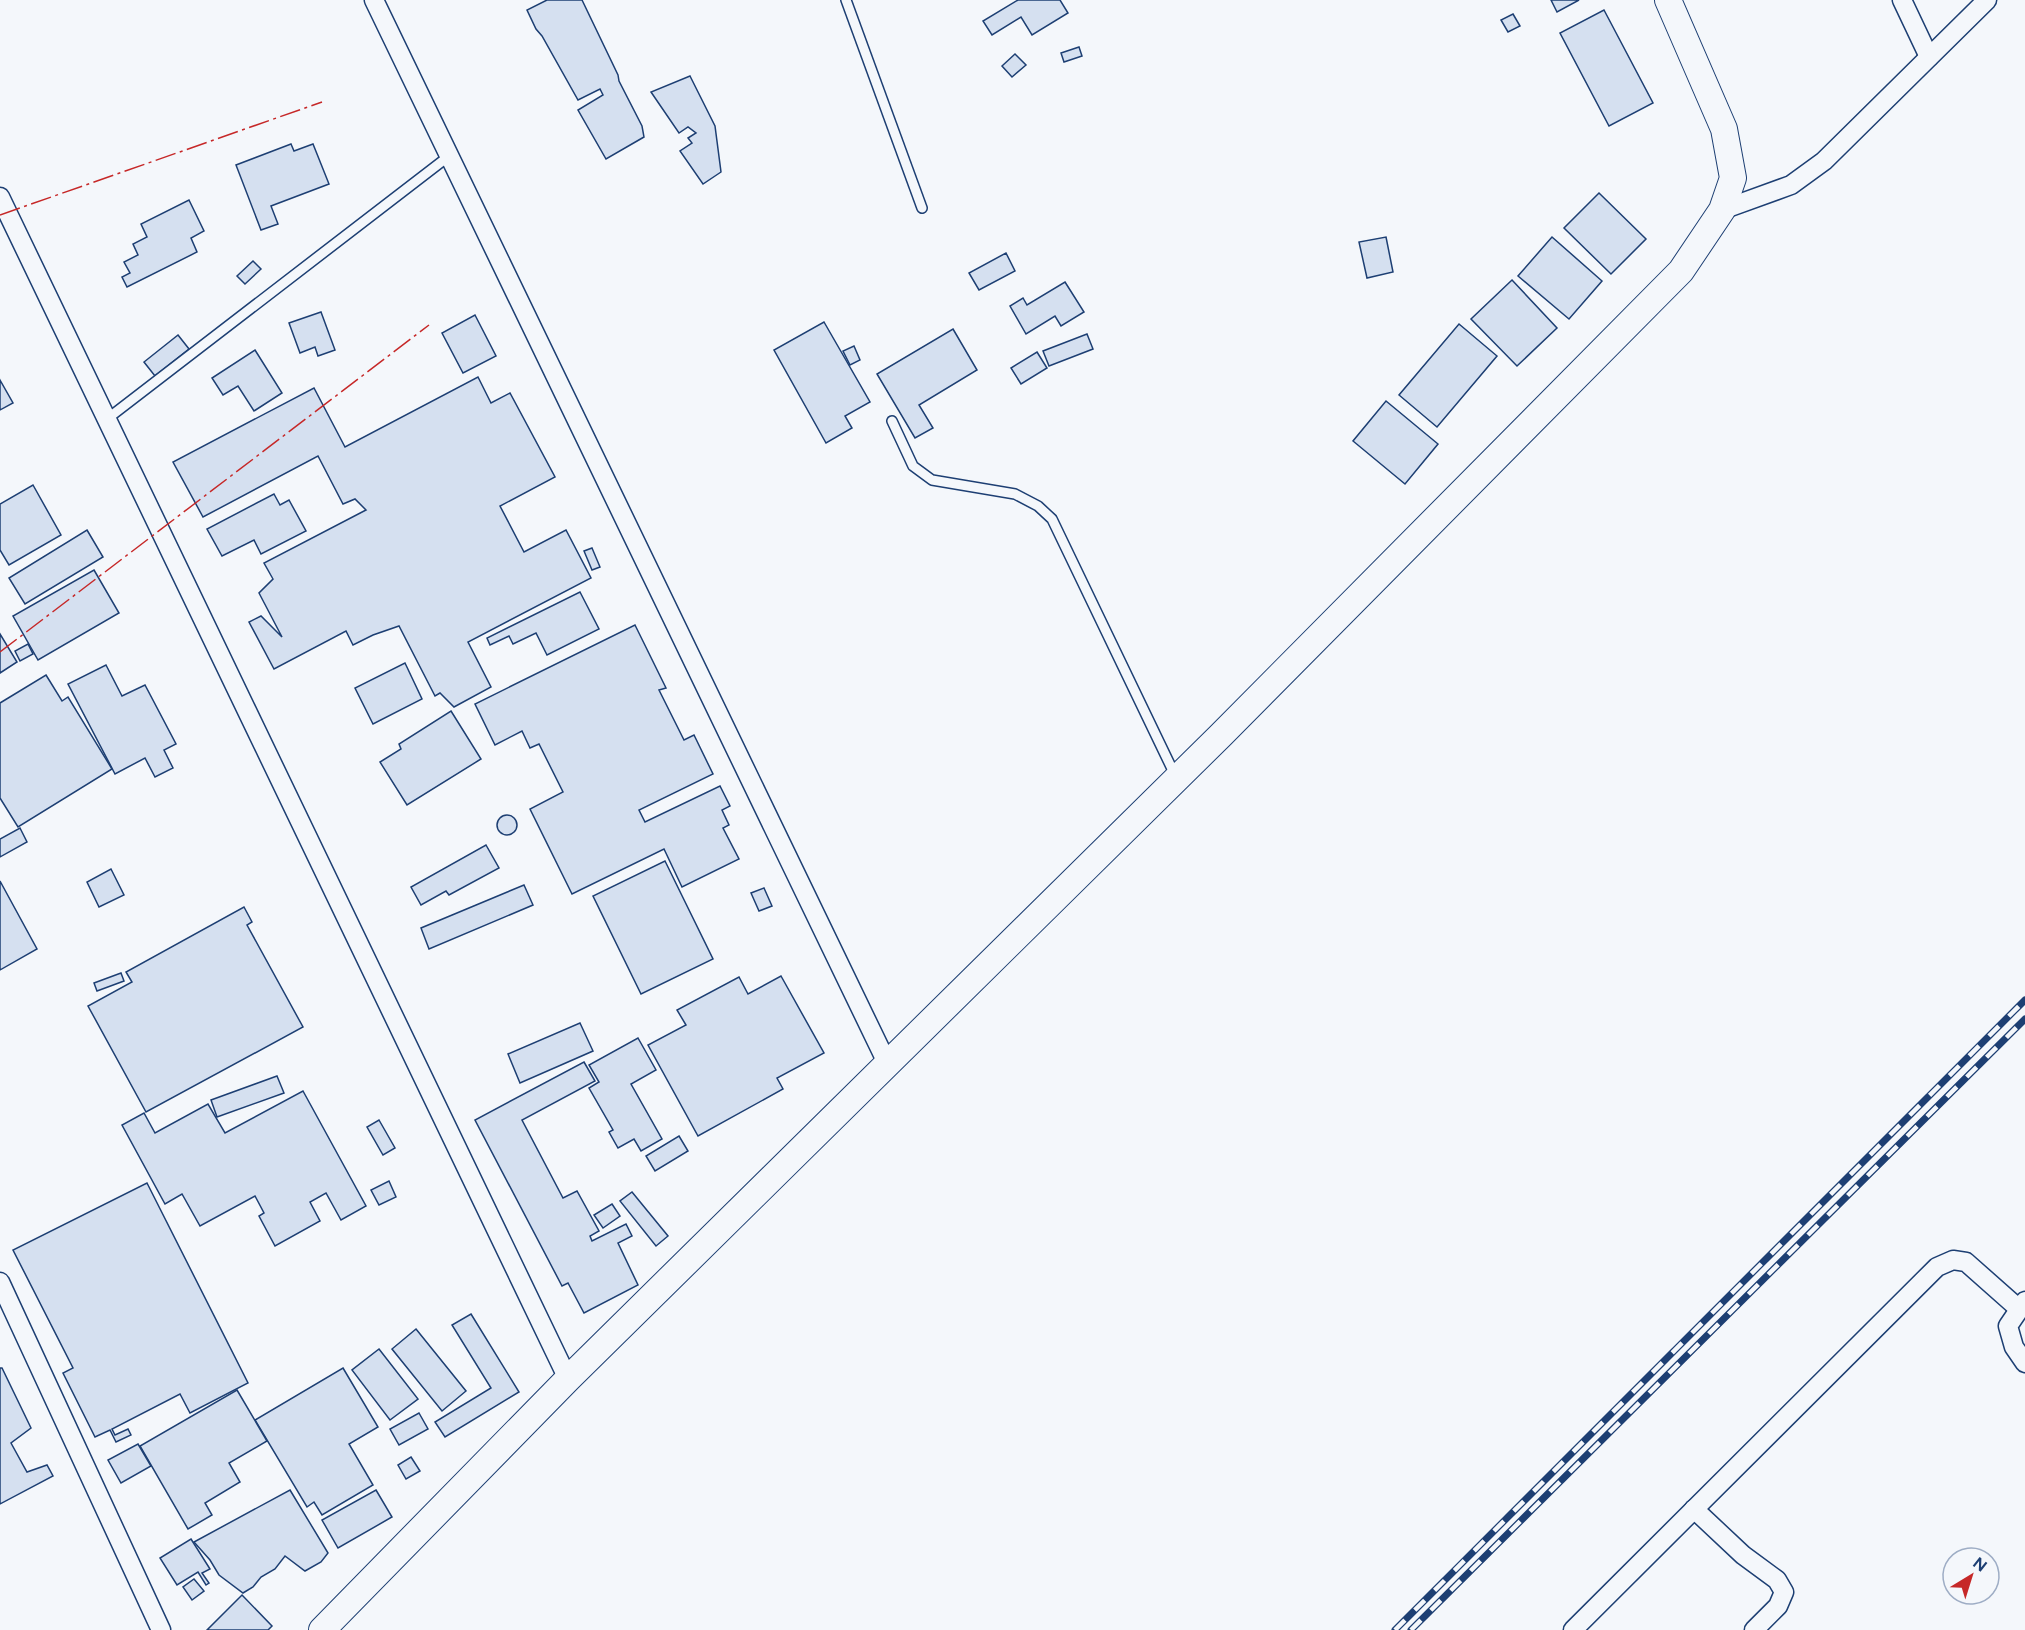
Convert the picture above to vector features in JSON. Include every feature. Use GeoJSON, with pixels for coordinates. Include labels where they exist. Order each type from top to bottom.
{"type":"FeatureCollection","features":[{"type":"Feature","properties":{"kind":"street"},"geometry":{"type":"LineString","coordinates":[[374,0],[888,1065]]}},
{"type":"Feature","properties":{"kind":"street"},"geometry":{"type":"LineString","coordinates":[[322,1630],[568,1379],[1177,778],[1681,271],[1722,210],[1733,178],[1724,129],[1668,0]]}},
{"type":"Feature","properties":{"kind":"street"},"geometry":{"type":"LineString","coordinates":[[1902,0],[1929,57]]}},
{"type":"Feature","properties":{"kind":"street"},"geometry":{"type":"LineString","coordinates":[[1722,210],[1791,185],[1824,161],[1987,0]]}},
{"type":"Feature","properties":{"kind":"street"},"geometry":{"type":"LineString","coordinates":[[0,196],[568,1379]]}},
{"type":"Feature","properties":{"kind":"street"},"geometry":{"type":"LineString","coordinates":[[1573,1630],[1937,1267],[1953,1260],[1966,1262],[2022,1305],[2008,1326],[2014,1347],[2025,1363]]}},
{"type":"Feature","properties":{"kind":"street"},"geometry":{"type":"LineString","coordinates":[[0,1282],[161,1630]]}},
{"type":"Feature","properties":{"kind":"street"},"geometry":{"type":"LineString","coordinates":[[1694,1509],[1743,1555],[1777,1580],[1784,1592],[1778,1606],[1754,1630]]}},
{"type":"Feature","properties":{"kind":"lane"},"geometry":{"type":"LineString","coordinates":[[846,0],[922,208]]}},
{"type":"Feature","properties":{"kind":"lane"},"geometry":{"type":"LineString","coordinates":[[107,419],[449,156]]}},
{"type":"Feature","properties":{"kind":"lane"},"geometry":{"type":"LineString","coordinates":[[892,421],[913,466],[933,480],[1015,494],[1038,506],[1052,519],[1177,778]]}},
{"type":"Feature","properties":{"kind":"building"},"geometry":{"type":"Polygon","coordinates":[[[547,0],[582,0],[642,126],[644,137],[606,159],[578,110],[603,95],[600,89],[578,100],[527,10],[547,0]]]}},
{"type":"Feature","properties":{"kind":"building"},"geometry":{"type":"Polygon","coordinates":[[[1018,0],[1060,0],[1068,13],[1032,35],[1021,17],[992,35],[983,21],[1018,0]]]}},
{"type":"Feature","properties":{"kind":"building"},"geometry":{"type":"Polygon","coordinates":[[[1551,0],[1579,0],[1557,12],[1551,0]]]}},
{"type":"Feature","properties":{"kind":"building"},"geometry":{"type":"Polygon","coordinates":[[[1604,10],[1653,103],[1609,126],[1560,33],[1604,10]]]}},
{"type":"Feature","properties":{"kind":"building"},"geometry":{"type":"Polygon","coordinates":[[[1513,14],[1520,26],[1508,32],[1501,20],[1513,14]]]}},
{"type":"Feature","properties":{"kind":"building"},"geometry":{"type":"Polygon","coordinates":[[[1079,47],[1082,56],[1064,62],[1061,53],[1079,47]]]}},
{"type":"Feature","properties":{"kind":"building"},"geometry":{"type":"Polygon","coordinates":[[[1015,54],[1026,65],[1012,77],[1002,66],[1015,54]]]}},
{"type":"Feature","properties":{"kind":"building"},"geometry":{"type":"Polygon","coordinates":[[[690,76],[715,126],[721,172],[703,184],[680,151],[692,143],[688,138],[696,133],[688,127],[679,133],[651,92],[690,76]]]}},
{"type":"Feature","properties":{"kind":"building"},"geometry":{"type":"Polygon","coordinates":[[[291,144],[294,151],[313,144],[329,184],[271,206],[278,224],[261,230],[236,165],[291,144]]]}},
{"type":"Feature","properties":{"kind":"building"},"geometry":{"type":"Polygon","coordinates":[[[1599,193],[1646,239],[1611,274],[1564,228],[1599,193]]]}},
{"type":"Feature","properties":{"kind":"building"},"geometry":{"type":"Polygon","coordinates":[[[189,200],[204,231],[191,238],[197,252],[127,287],[122,277],[130,273],[124,262],[138,255],[133,244],[147,237],[141,224],[189,200]]]}},
{"type":"Feature","properties":{"kind":"building"},"geometry":{"type":"Polygon","coordinates":[[[1386,237],[1393,272],[1367,278],[1359,242],[1386,237]]]}},
{"type":"Feature","properties":{"kind":"building"},"geometry":{"type":"Polygon","coordinates":[[[1552,237],[1602,281],[1569,319],[1518,276],[1552,237]]]}},
{"type":"Feature","properties":{"kind":"building"},"geometry":{"type":"Polygon","coordinates":[[[1006,253],[1015,271],[979,290],[969,273],[1006,253]]]}},
{"type":"Feature","properties":{"kind":"building"},"geometry":{"type":"Polygon","coordinates":[[[253,261],[261,269],[245,284],[237,276],[253,261]]]}},
{"type":"Feature","properties":{"kind":"building"},"geometry":{"type":"Polygon","coordinates":[[[1512,280],[1557,328],[1517,366],[1471,319],[1512,280]]]}},
{"type":"Feature","properties":{"kind":"building"},"geometry":{"type":"Polygon","coordinates":[[[1065,282],[1084,312],[1061,326],[1055,316],[1026,334],[1010,306],[1023,298],[1027,305],[1065,282]]]}},
{"type":"Feature","properties":{"kind":"building"},"geometry":{"type":"Polygon","coordinates":[[[321,312],[335,350],[318,356],[315,347],[300,353],[289,323],[321,312]]]}},
{"type":"Feature","properties":{"kind":"building"},"geometry":{"type":"Polygon","coordinates":[[[475,315],[496,356],[463,373],[442,333],[475,315]]]}},
{"type":"Feature","properties":{"kind":"building"},"geometry":{"type":"Polygon","coordinates":[[[824,322],[870,402],[845,416],[852,428],[826,443],[774,350],[824,322]]]}},
{"type":"Feature","properties":{"kind":"building"},"geometry":{"type":"Polygon","coordinates":[[[1459,324],[1497,356],[1437,427],[1399,395],[1459,324]]]}},
{"type":"Feature","properties":{"kind":"building"},"geometry":{"type":"Polygon","coordinates":[[[953,329],[977,370],[919,405],[933,428],[915,438],[877,374],[953,329]]]}},
{"type":"Feature","properties":{"kind":"building"},"geometry":{"type":"Polygon","coordinates":[[[1087,334],[1093,349],[1049,366],[1043,351],[1087,334]]]}},
{"type":"Feature","properties":{"kind":"building"},"geometry":{"type":"Polygon","coordinates":[[[178,335],[189,349],[155,376],[144,362],[178,335]]]}},
{"type":"Feature","properties":{"kind":"building"},"geometry":{"type":"Polygon","coordinates":[[[854,346],[860,360],[850,365],[843,351],[854,346]]]}},
{"type":"Feature","properties":{"kind":"building"},"geometry":{"type":"Polygon","coordinates":[[[255,350],[282,393],[254,411],[238,386],[223,395],[212,378],[255,350]]]}},
{"type":"Feature","properties":{"kind":"building"},"geometry":{"type":"Polygon","coordinates":[[[1037,352],[1047,368],[1021,384],[1011,368],[1037,352]]]}},
{"type":"Feature","properties":{"kind":"building"},"geometry":{"type":"Polygon","coordinates":[[[478,377],[491,403],[510,393],[555,477],[500,506],[524,552],[566,530],[591,578],[468,642],[491,687],[454,707],[440,693],[435,696],[399,626],[353,645],[346,631],[274,669],[249,622],[261,616],[282,637],[259,593],[273,579],[264,563],[366,510],[355,499],[343,504],[318,456],[203,517],[173,462],[314,388],[345,447],[478,377]]]}},
{"type":"Feature","properties":{"kind":"building"},"geometry":{"type":"Polygon","coordinates":[[[0,380],[13,403],[0,410],[0,380]]]}},
{"type":"Feature","properties":{"kind":"building"},"geometry":{"type":"Polygon","coordinates":[[[1386,401],[1438,444],[1405,484],[1353,441],[1386,401]]]}},
{"type":"Feature","properties":{"kind":"building"},"geometry":{"type":"Polygon","coordinates":[[[33,485],[61,535],[9,565],[0,550],[0,504],[33,485]]]}},
{"type":"Feature","properties":{"kind":"building"},"geometry":{"type":"Polygon","coordinates":[[[274,494],[280,505],[289,500],[306,531],[261,554],[254,540],[222,556],[207,529],[274,494]]]}},
{"type":"Feature","properties":{"kind":"building"},"geometry":{"type":"Polygon","coordinates":[[[87,530],[103,557],[25,604],[9,578],[87,530]]]}},
{"type":"Feature","properties":{"kind":"building"},"geometry":{"type":"Polygon","coordinates":[[[592,548],[600,567],[592,570],[584,551],[592,548]]]}},
{"type":"Feature","properties":{"kind":"building"},"geometry":{"type":"Polygon","coordinates":[[[94,570],[119,613],[38,660],[13,616],[94,570]]]}},
{"type":"Feature","properties":{"kind":"building"},"geometry":{"type":"Polygon","coordinates":[[[580,592],[599,629],[547,655],[536,633],[513,644],[509,636],[490,645],[487,638],[580,592]]]}},
{"type":"Feature","properties":{"kind":"building"},"geometry":{"type":"Polygon","coordinates":[[[635,625],[666,688],[659,690],[684,740],[694,735],[713,774],[639,810],[645,822],[720,786],[730,806],[722,810],[729,825],[723,828],[739,859],[682,887],[664,849],[572,894],[530,809],[563,792],[539,744],[530,748],[522,731],[495,745],[475,704],[635,625]]]}},
{"type":"Feature","properties":{"kind":"building"},"geometry":{"type":"Polygon","coordinates":[[[0,634],[17,662],[0,673],[0,634]]]}},
{"type":"Feature","properties":{"kind":"building"},"geometry":{"type":"Polygon","coordinates":[[[28,644],[33,654],[20,661],[15,651],[28,644]]]}},
{"type":"Feature","properties":{"kind":"building"},"geometry":{"type":"Polygon","coordinates":[[[405,663],[422,699],[373,724],[355,688],[405,663]]]}},
{"type":"Feature","properties":{"kind":"building"},"geometry":{"type":"Polygon","coordinates":[[[106,665],[122,696],[145,685],[176,744],[164,750],[173,768],[155,777],[145,758],[115,774],[68,684],[106,665]]]}},
{"type":"Feature","properties":{"kind":"building"},"geometry":{"type":"Polygon","coordinates":[[[46,675],[62,701],[68,697],[112,769],[18,827],[0,798],[0,703],[46,675]]]}},
{"type":"Feature","properties":{"kind":"building"},"geometry":{"type":"Polygon","coordinates":[[[451,711],[481,759],[407,805],[380,762],[401,749],[399,744],[451,711]]]}},
{"type":"Feature","properties":{"kind":"building"},"geometry":{"type":"Polygon","coordinates":[[[503,815],[511,815],[517,821],[517,829],[511,835],[503,835],[497,829],[497,821],[503,815]]]}},
{"type":"Feature","properties":{"kind":"building"},"geometry":{"type":"Polygon","coordinates":[[[20,828],[27,842],[0,857],[0,839],[20,828]]]}},
{"type":"Feature","properties":{"kind":"building"},"geometry":{"type":"Polygon","coordinates":[[[486,845],[499,868],[449,895],[446,891],[421,905],[411,887],[486,845]]]}},
{"type":"Feature","properties":{"kind":"building"},"geometry":{"type":"Polygon","coordinates":[[[665,861],[713,959],[641,994],[593,896],[665,861]]]}},
{"type":"Feature","properties":{"kind":"building"},"geometry":{"type":"Polygon","coordinates":[[[111,869],[124,895],[99,907],[87,882],[111,869]]]}},
{"type":"Feature","properties":{"kind":"building"},"geometry":{"type":"Polygon","coordinates":[[[0,881],[37,949],[0,970],[0,881]]]}},
{"type":"Feature","properties":{"kind":"building"},"geometry":{"type":"Polygon","coordinates":[[[524,885],[533,905],[429,949],[421,928],[524,885]]]}},
{"type":"Feature","properties":{"kind":"building"},"geometry":{"type":"Polygon","coordinates":[[[764,888],[772,906],[759,911],[751,893],[764,888]]]}},
{"type":"Feature","properties":{"kind":"building"},"geometry":{"type":"Polygon","coordinates":[[[244,907],[252,922],[247,925],[303,1027],[146,1112],[88,1006],[132,982],[126,972],[244,907]]]}},
{"type":"Feature","properties":{"kind":"building"},"geometry":{"type":"Polygon","coordinates":[[[121,973],[124,981],[97,991],[94,983],[121,973]]]}},
{"type":"Feature","properties":{"kind":"building"},"geometry":{"type":"Polygon","coordinates":[[[781,976],[824,1053],[777,1078],[783,1089],[698,1136],[648,1045],[686,1025],[677,1010],[739,977],[748,994],[781,976]]]}},
{"type":"Feature","properties":{"kind":"building"},"geometry":{"type":"Polygon","coordinates":[[[580,1023],[593,1051],[520,1083],[508,1054],[580,1023]]]}},
{"type":"Feature","properties":{"kind":"building"},"geometry":{"type":"Polygon","coordinates":[[[638,1038],[656,1070],[631,1084],[662,1139],[641,1151],[634,1139],[618,1148],[609,1132],[613,1130],[589,1088],[599,1082],[589,1065],[638,1038]]]}},
{"type":"Feature","properties":{"kind":"building"},"geometry":{"type":"Polygon","coordinates":[[[584,1062],[595,1081],[522,1120],[563,1198],[577,1191],[599,1231],[590,1236],[592,1241],[626,1224],[632,1236],[618,1243],[638,1285],[584,1313],[568,1283],[562,1286],[475,1120],[584,1062]]]}},
{"type":"Feature","properties":{"kind":"building"},"geometry":{"type":"Polygon","coordinates":[[[277,1076],[284,1093],[217,1117],[211,1100],[277,1076]]]}},
{"type":"Feature","properties":{"kind":"building"},"geometry":{"type":"Polygon","coordinates":[[[303,1091],[366,1206],[341,1220],[326,1193],[310,1202],[320,1221],[275,1246],[259,1216],[264,1213],[255,1196],[200,1226],[182,1194],[165,1204],[122,1125],[144,1113],[155,1133],[208,1104],[225,1133],[303,1091]]]}},
{"type":"Feature","properties":{"kind":"building"},"geometry":{"type":"Polygon","coordinates":[[[379,1120],[395,1148],[383,1155],[367,1127],[379,1120]]]}},
{"type":"Feature","properties":{"kind":"building"},"geometry":{"type":"Polygon","coordinates":[[[679,1136],[688,1151],[655,1171],[646,1156],[679,1136]]]}},
{"type":"Feature","properties":{"kind":"building"},"geometry":{"type":"Polygon","coordinates":[[[389,1181],[396,1197],[379,1205],[371,1190],[389,1181]]]}},
{"type":"Feature","properties":{"kind":"building"},"geometry":{"type":"Polygon","coordinates":[[[147,1183],[248,1383],[190,1413],[180,1394],[112,1429],[115,1435],[128,1429],[131,1435],[116,1442],[110,1430],[95,1437],[63,1373],[73,1368],[13,1250],[147,1183]]]}},
{"type":"Feature","properties":{"kind":"building"},"geometry":{"type":"Polygon","coordinates":[[[632,1192],[668,1236],[656,1246],[620,1201],[632,1192]]]}},
{"type":"Feature","properties":{"kind":"building"},"geometry":{"type":"Polygon","coordinates":[[[612,1204],[620,1216],[603,1228],[594,1215],[612,1204]]]}},
{"type":"Feature","properties":{"kind":"building"},"geometry":{"type":"Polygon","coordinates":[[[471,1314],[519,1392],[445,1437],[435,1422],[491,1388],[452,1325],[471,1314]]]}},
{"type":"Feature","properties":{"kind":"building"},"geometry":{"type":"Polygon","coordinates":[[[416,1329],[466,1391],[442,1411],[392,1349],[416,1329]]]}},
{"type":"Feature","properties":{"kind":"building"},"geometry":{"type":"Polygon","coordinates":[[[379,1349],[418,1399],[390,1420],[352,1370],[379,1349]]]}},
{"type":"Feature","properties":{"kind":"building"},"geometry":{"type":"Polygon","coordinates":[[[0,1368],[31,1428],[11,1443],[27,1472],[47,1465],[53,1476],[0,1504],[0,1368]]]}},
{"type":"Feature","properties":{"kind":"building"},"geometry":{"type":"Polygon","coordinates":[[[343,1368],[378,1427],[349,1444],[373,1485],[322,1515],[314,1502],[307,1507],[255,1420],[343,1368]]]}},
{"type":"Feature","properties":{"kind":"building"},"geometry":{"type":"Polygon","coordinates":[[[237,1390],[267,1441],[229,1463],[240,1482],[205,1503],[212,1515],[188,1529],[140,1446],[237,1390]]]}},
{"type":"Feature","properties":{"kind":"building"},"geometry":{"type":"Polygon","coordinates":[[[419,1413],[428,1429],[399,1445],[390,1429],[419,1413]]]}},
{"type":"Feature","properties":{"kind":"building"},"geometry":{"type":"Polygon","coordinates":[[[138,1444],[151,1466],[121,1483],[108,1460],[138,1444]]]}},
{"type":"Feature","properties":{"kind":"building"},"geometry":{"type":"Polygon","coordinates":[[[411,1457],[420,1471],[406,1479],[398,1465],[411,1457]]]}},
{"type":"Feature","properties":{"kind":"building"},"geometry":{"type":"Polygon","coordinates":[[[290,1490],[328,1553],[321,1562],[305,1571],[285,1556],[275,1569],[261,1577],[253,1587],[243,1593],[219,1575],[210,1560],[194,1542],[290,1490]]]}},
{"type":"Feature","properties":{"kind":"building"},"geometry":{"type":"Polygon","coordinates":[[[376,1490],[392,1517],[338,1548],[322,1520],[376,1490]]]}},
{"type":"Feature","properties":{"kind":"building"},"geometry":{"type":"Polygon","coordinates":[[[191,1539],[210,1569],[202,1573],[209,1583],[206,1585],[198,1572],[177,1585],[160,1558],[191,1539]]]}},
{"type":"Feature","properties":{"kind":"building"},"geometry":{"type":"Polygon","coordinates":[[[194,1579],[204,1591],[192,1600],[183,1587],[194,1579]]]}},
{"type":"Feature","properties":{"kind":"building"},"geometry":{"type":"Polygon","coordinates":[[[242,1595],[272,1626],[268,1630],[207,1630],[242,1595]]]}},
{"type":"Feature","properties":{"kind":"railway"},"geometry":{"type":"LineString","coordinates":[[1395,1630],[2025,1000]]}},
{"type":"Feature","properties":{"kind":"railway"},"geometry":{"type":"LineString","coordinates":[[1411,1630],[2025,1019]]}},
{"type":"Feature","properties":{"kind":"power"},"geometry":{"type":"LineString","coordinates":[[0,215],[322,102]]}},
{"type":"Feature","properties":{"kind":"power"},"geometry":{"type":"LineString","coordinates":[[0,652],[429,325]]}}]}
